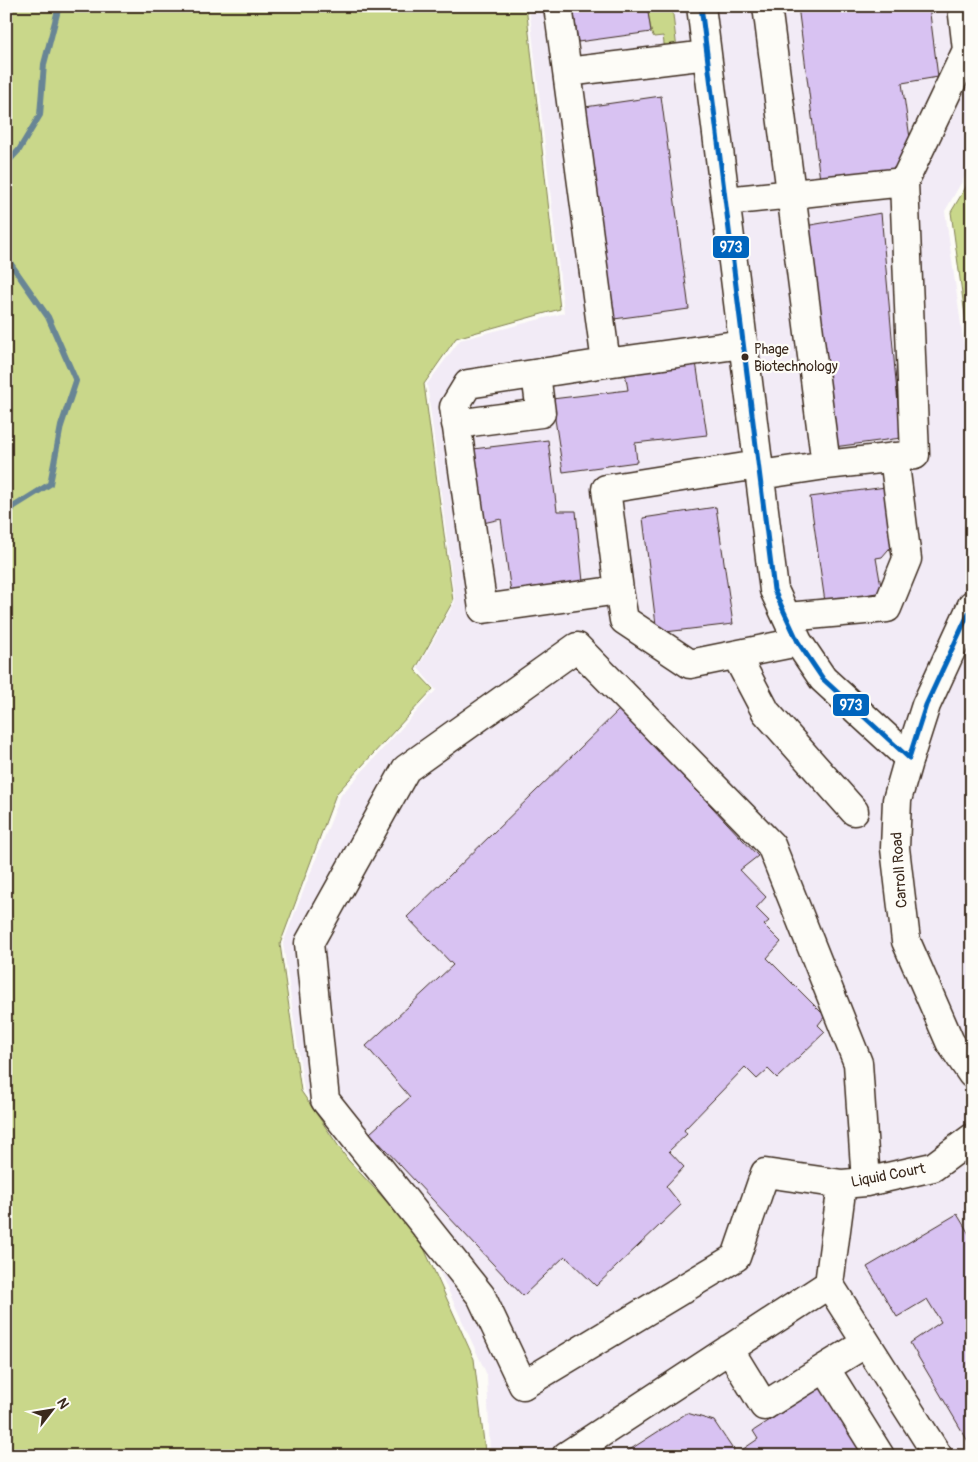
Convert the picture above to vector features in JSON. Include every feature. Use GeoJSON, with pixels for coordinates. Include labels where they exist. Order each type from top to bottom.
{"type":"FeatureCollection","features":[{"type":"Feature","properties":{"kind":"street"},"geometry":{"type":"LineString","coordinates":[[558,6],[606,363]]}},
{"type":"Feature","properties":{"kind":"street"},"geometry":{"type":"LineString","coordinates":[[701,6],[774,590],[798,642],[823,679],[909,758]]}},
{"type":"Feature","properties":{"kind":"street"},"geometry":{"type":"LineString","coordinates":[[766,6],[826,465]]}},
{"type":"Feature","properties":{"kind":"street"},"geometry":{"type":"LineString","coordinates":[[798,642],[690,664],[624,620],[606,489],[759,470],[826,465],[915,454],[904,182],[967,50],[962,6]]}},
{"type":"Feature","properties":{"kind":"street"},"geometry":{"type":"LineString","coordinates":[[567,72],[707,55]]}},
{"type":"Feature","properties":{"kind":"street"},"geometry":{"type":"LineString","coordinates":[[726,201],[904,182]]}},
{"type":"Feature","properties":{"kind":"street"},"geometry":{"type":"LineString","coordinates":[[619,590],[483,609],[454,408],[468,384],[744,344]]}},
{"type":"Feature","properties":{"kind":"street"},"geometry":{"type":"LineString","coordinates":[[456,424],[541,413],[536,374]]}},
{"type":"Feature","properties":{"kind":"street"},"geometry":{"type":"LineString","coordinates":[[787,617],[887,608],[907,559],[894,457]]}},
{"type":"Feature","properties":{"kind":"street","name":"Carroll Road"},"geometry":{"type":"LineString","coordinates":[[972,605],[926,705],[909,758],[897,800],[895,848],[906,942],[950,1042],[972,1074]]}},
{"type":"Feature","properties":{"kind":"street","name":"Liquid Court"},"geometry":{"type":"LineString","coordinates":[[854,1183],[858,1063],[771,845],[577,647],[406,769],[309,943],[325,1100],[481,1296],[523,1385],[736,1257],[766,1173],[854,1183],[933,1167],[972,1138]]}},
{"type":"Feature","properties":{"kind":"street"},"geometry":{"type":"LineString","coordinates":[[736,655],[766,712],[854,811]]}},
{"type":"Feature","properties":{"kind":"street"},"geometry":{"type":"LineString","coordinates":[[566,1456],[829,1284],[854,1183]]}},
{"type":"Feature","properties":{"kind":"street"},"geometry":{"type":"LineString","coordinates":[[829,1284],[938,1456]]}},
{"type":"Feature","properties":{"kind":"street"},"geometry":{"type":"LineString","coordinates":[[729,1349],[764,1406],[866,1343]]}},
{"type":"Feature","properties":{"kind":"street"},"geometry":{"type":"LineString","coordinates":[[825,1368],[880,1456]]}},
{"type":"Feature","properties":{"kind":"shaded area"},"geometry":{"type":"Polygon","coordinates":[[[529,6],[972,6],[972,164],[945,211],[972,403],[972,1456],[490,1456],[487,1375],[421,1231],[344,1150],[304,1090],[283,943],[341,795],[436,690],[418,668],[455,602],[427,384],[460,340],[564,313],[529,6]]]}},
{"type":"Feature","properties":{"kind":"green space"},"geometry":{"type":"Polygon","coordinates":[[[6,6],[526,6],[560,309],[456,338],[424,384],[453,601],[415,670],[433,689],[336,794],[280,944],[301,1091],[348,1160],[418,1235],[474,1359],[485,1451],[483,1456],[6,1456],[6,6]]]}},
{"type":"Feature","properties":{"kind":"green space"},"geometry":{"type":"Polygon","coordinates":[[[647,6],[672,6],[677,50],[665,51],[663,36],[654,37],[651,32],[647,6]]]}},
{"type":"Feature","properties":{"kind":"green space"},"geometry":{"type":"Polygon","coordinates":[[[972,177],[972,367],[951,212],[972,177]]]}},
{"type":"Feature","properties":{"kind":"building"},"geometry":{"type":"Polygon","coordinates":[[[573,6],[647,6],[651,32],[578,42],[573,6]]]}},
{"type":"Feature","properties":{"kind":"building"},"geometry":{"type":"Polygon","coordinates":[[[798,6],[929,6],[938,77],[902,83],[912,152],[898,171],[820,180],[798,6]]]}},
{"type":"Feature","properties":{"kind":"building"},"geometry":{"type":"Polygon","coordinates":[[[661,96],[689,309],[614,319],[585,107],[661,96]]]}},
{"type":"Feature","properties":{"kind":"building"},"geometry":{"type":"Polygon","coordinates":[[[881,213],[901,438],[834,447],[805,226],[881,213]]]}},
{"type":"Feature","properties":{"kind":"building"},"geometry":{"type":"Polygon","coordinates":[[[696,362],[707,435],[635,443],[637,462],[563,472],[552,399],[628,390],[625,372],[696,362]]]}},
{"type":"Feature","properties":{"kind":"building"},"geometry":{"type":"Polygon","coordinates":[[[548,440],[557,511],[576,511],[583,582],[511,593],[501,519],[483,523],[473,449],[548,440]]]}},
{"type":"Feature","properties":{"kind":"building"},"geometry":{"type":"Polygon","coordinates":[[[886,487],[894,543],[882,557],[876,558],[882,592],[825,602],[810,497],[886,487]]]}},
{"type":"Feature","properties":{"kind":"building"},"geometry":{"type":"Polygon","coordinates":[[[716,507],[733,624],[657,633],[643,518],[716,507]]]}},
{"type":"Feature","properties":{"kind":"building"},"geometry":{"type":"Polygon","coordinates":[[[620,709],[758,856],[740,870],[766,897],[756,908],[769,921],[764,925],[781,942],[767,958],[825,1016],[818,1025],[825,1032],[777,1078],[768,1069],[757,1079],[745,1067],[684,1130],[687,1134],[669,1151],[684,1167],[666,1186],[681,1205],[596,1286],[565,1256],[523,1296],[370,1133],[410,1097],[366,1046],[453,965],[407,917],[620,709]]]}},
{"type":"Feature","properties":{"kind":"building"},"geometry":{"type":"Polygon","coordinates":[[[957,1214],[972,1239],[972,1448],[910,1343],[941,1322],[927,1299],[897,1317],[867,1267],[957,1214]]]}},
{"type":"Feature","properties":{"kind":"building"},"geometry":{"type":"Polygon","coordinates":[[[823,1386],[866,1456],[620,1456],[687,1413],[714,1421],[736,1454],[758,1439],[753,1431],[823,1386]]]}},
{"type":"Feature","properties":{"kind":"waterway"},"geometry":{"type":"LineString","coordinates":[[6,164],[19,150],[40,115],[44,64],[59,6]]}},
{"type":"Feature","properties":{"kind":"waterway"},"geometry":{"type":"LineString","coordinates":[[6,257],[48,317],[76,381],[61,426],[50,484],[13,507],[6,520]]}},
{"type":"Feature","properties":{"kind":"transit line","name":"973"},"geometry":{"type":"LineString","coordinates":[[701,6],[774,590],[798,642],[823,679],[909,758],[926,705],[972,606]]}},
{"type":"Feature","properties":{"kind":"place","name":"Phage Biotechnology"},"geometry":{"type":"Point","coordinates":[745,357]}}]}
